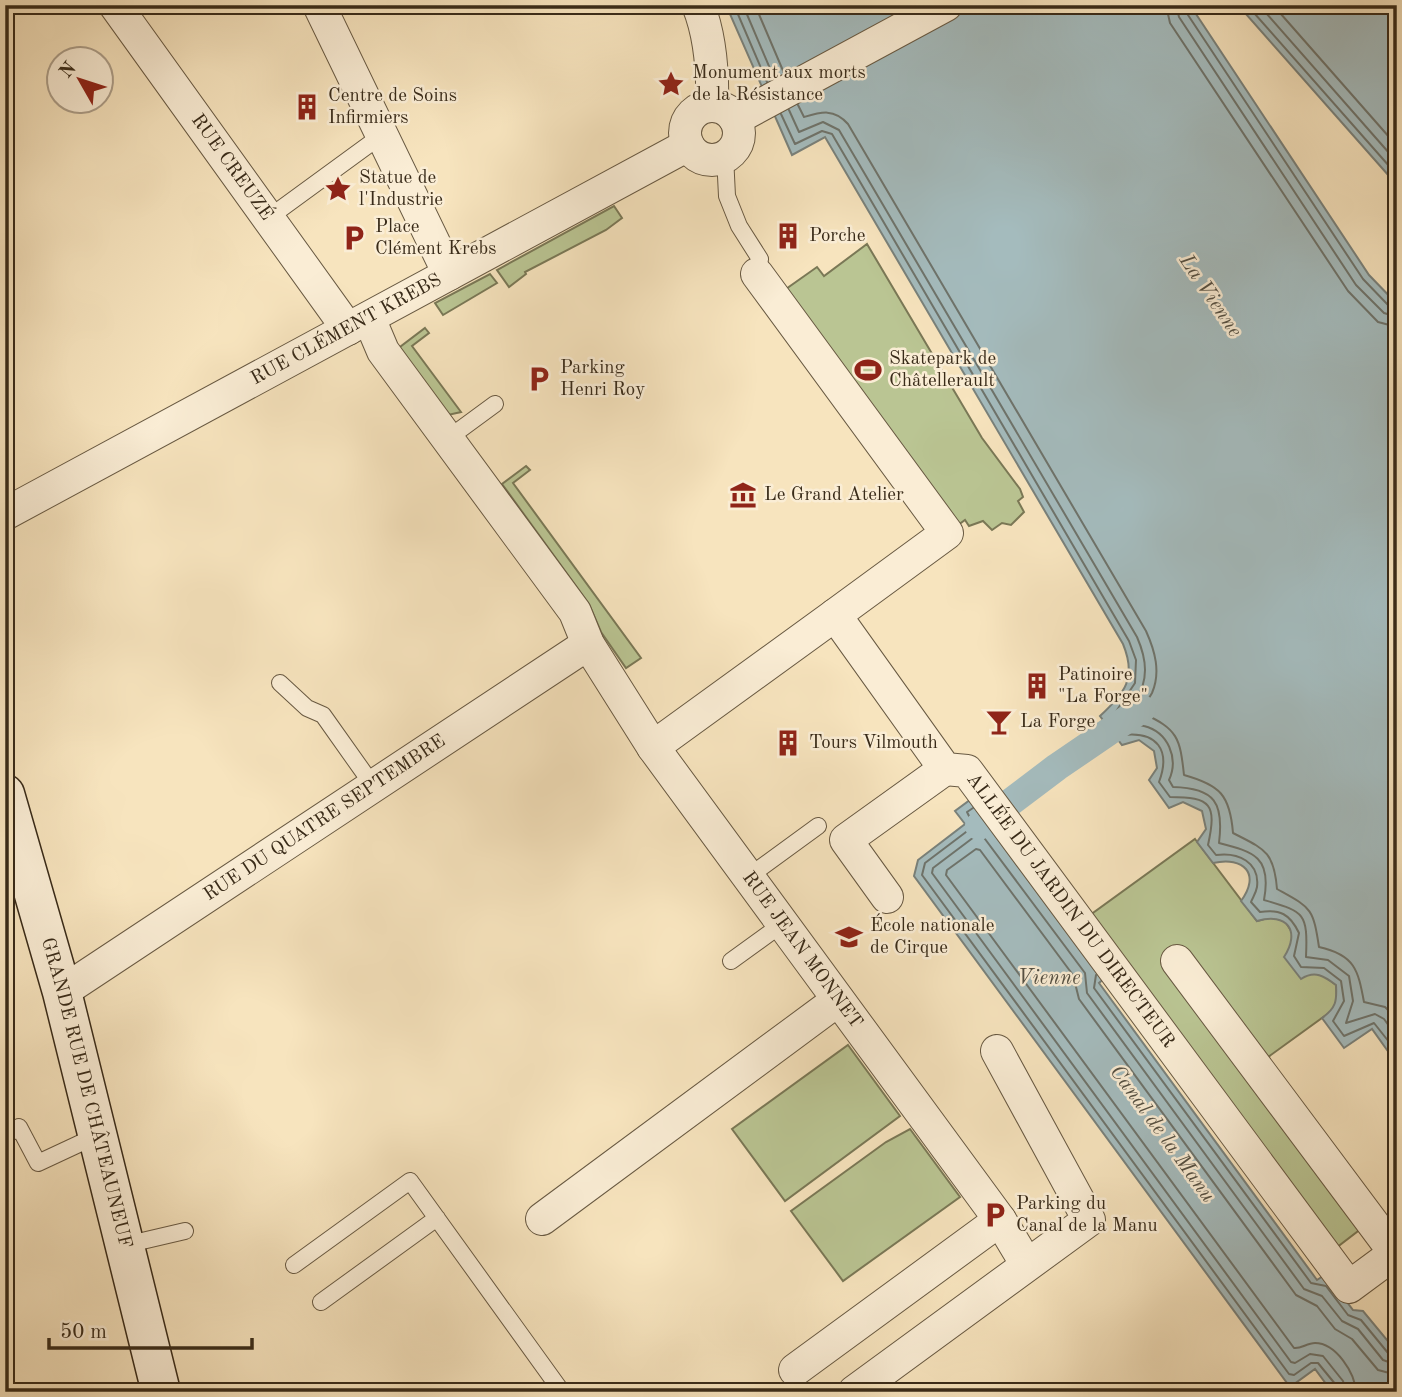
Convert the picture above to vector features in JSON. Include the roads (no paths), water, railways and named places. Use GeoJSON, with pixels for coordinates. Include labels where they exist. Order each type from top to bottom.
{"type":"FeatureCollection","features":[{"type":"Feature","properties":{"kind":"main road","name":"GRANDE RUE DE CHÂTEAUNEUF"},"geometry":{"type":"LineString","coordinates":[[5,794],[62,992],[161,1392]]}},
{"type":"Feature","properties":{"kind":"street","name":"RUE CREUZÉ"},"geometry":{"type":"LineString","coordinates":[[115,5],[267,219],[383,351],[575,612],[588,644]]}},
{"type":"Feature","properties":{"kind":"street"},"geometry":{"type":"LineString","coordinates":[[319,5],[449,274]]}},
{"type":"Feature","properties":{"kind":"street"},"geometry":{"type":"LineString","coordinates":[[698,5],[706,24],[713,78],[736,110],[739,135],[732,151],[725,156],[708,160],[693,153],[685,136],[689,119],[695,112],[736,110],[946,5]]}},
{"type":"Feature","properties":{"kind":"street","name":"RUE CLÉMENT KREBS"},"geometry":{"type":"LineString","coordinates":[[5,514],[688,145]]}},
{"type":"Feature","properties":{"kind":"street"},"geometry":{"type":"LineString","coordinates":[[653,747],[947,533],[757,274]]}},
{"type":"Feature","properties":{"kind":"street","name":"ALLÉE DU JARDIN DU DIRECTEUR"},"geometry":{"type":"LineString","coordinates":[[835,615],[945,769],[967,771],[1349,1287],[1396,1252]]}},
{"type":"Feature","properties":{"kind":"street","name":"RUE JEAN MONNET"},"geometry":{"type":"LineString","coordinates":[[588,644],[653,747],[1000,1220],[1021,1255]]}},
{"type":"Feature","properties":{"kind":"street","name":"RUE DU QUATRE SEPTEMBRE"},"geometry":{"type":"LineString","coordinates":[[62,992],[588,644]]}},
{"type":"Feature","properties":{"kind":"street"},"geometry":{"type":"LineString","coordinates":[[887,897],[846,840],[945,769]]}},
{"type":"Feature","properties":{"kind":"street"},"geometry":{"type":"LineString","coordinates":[[1177,961],[1396,1252]]}},
{"type":"Feature","properties":{"kind":"street"},"geometry":{"type":"LineString","coordinates":[[542,1219],[838,1000]]}},
{"type":"Feature","properties":{"kind":"street"},"geometry":{"type":"LineString","coordinates":[[854,1392],[1089,1220],[997,1051]]}},
{"type":"Feature","properties":{"kind":"street"},"geometry":{"type":"LineString","coordinates":[[795,1370],[1000,1220]]}},
{"type":"Feature","properties":{"kind":"lane"},"geometry":{"type":"LineString","coordinates":[[267,219],[382,135]]}},
{"type":"Feature","properties":{"kind":"lane"},"geometry":{"type":"LineString","coordinates":[[725,156],[727,196],[738,226],[760,259],[757,274]]}},
{"type":"Feature","properties":{"kind":"lane"},"geometry":{"type":"LineString","coordinates":[[446,440],[495,404]]}},
{"type":"Feature","properties":{"kind":"lane"},"geometry":{"type":"LineString","coordinates":[[280,683],[307,708],[323,715],[374,787]]}},
{"type":"Feature","properties":{"kind":"lane"},"geometry":{"type":"LineString","coordinates":[[748,877],[818,826]]}},
{"type":"Feature","properties":{"kind":"lane"},"geometry":{"type":"LineString","coordinates":[[731,961],[782,923]]}},
{"type":"Feature","properties":{"kind":"lane"},"geometry":{"type":"LineString","coordinates":[[5,1136],[19,1127],[38,1163],[98,1135]]}},
{"type":"Feature","properties":{"kind":"lane"},"geometry":{"type":"LineString","coordinates":[[294,1265],[410,1181],[562,1392]]}},
{"type":"Feature","properties":{"kind":"lane"},"geometry":{"type":"LineString","coordinates":[[321,1302],[437,1218]]}},
{"type":"Feature","properties":{"kind":"lane"},"geometry":{"type":"LineString","coordinates":[[125,1245],[185,1231]]}},
{"type":"Feature","properties":{"kind":"water","name":"La Vienne"},"geometry":{"type":"Polygon","coordinates":[[[726,5],[1190,5],[1369,275],[1397,304],[1397,1064],[1372,1029],[1344,1048],[1322,1018],[1335,1004],[1336,985],[1319,975],[1301,979],[1284,957],[1291,939],[1288,926],[1276,919],[1257,921],[1241,901],[1249,883],[1246,869],[1233,862],[1213,863],[1197,842],[1206,829],[1202,811],[1183,802],[1169,808],[1149,780],[1157,768],[1154,751],[1139,740],[1122,745],[1100,716],[1116,700],[1126,684],[1129,666],[1123,644],[825,137],[792,155],[726,5]]]}},
{"type":"Feature","properties":{"kind":"water"},"geometry":{"type":"Polygon","coordinates":[[[1238,5],[1397,5],[1397,185],[1238,5]]]}},
{"type":"Feature","properties":{"kind":"water","name":"Vienne"},"geometry":{"type":"Polygon","coordinates":[[[974,797],[1107,976],[1099,983],[1317,1280],[1326,1274],[1353,1310],[1363,1311],[1397,1352],[1397,1392],[1332,1392],[1315,1369],[1290,1387],[914,876],[918,860],[965,824],[955,811],[974,797]]]}},
{"type":"Feature","properties":{"kind":"waterway"},"geometry":{"type":"LineString","coordinates":[[979,826],[1057,767],[1142,709]]}},
{"type":"Feature","properties":{"kind":"place","name":"Monument aux morts de la Résistance"},"geometry":{"type":"Point","coordinates":[671,84]}},
{"type":"Feature","properties":{"kind":"place","name":"Centre de Soins Infirmiers"},"geometry":{"type":"Point","coordinates":[307,107]}},
{"type":"Feature","properties":{"kind":"place","name":"Statue de l'Industrie"},"geometry":{"type":"Point","coordinates":[338,189]}},
{"type":"Feature","properties":{"kind":"place","name":"Porche"},"geometry":{"type":"Point","coordinates":[788,236]}},
{"type":"Feature","properties":{"kind":"place","name":"Place Clément Krebs"},"geometry":{"type":"Point","coordinates":[354,238]}},
{"type":"Feature","properties":{"kind":"place","name":"Skatepark de Châtellerault"},"geometry":{"type":"Point","coordinates":[868,370]}},
{"type":"Feature","properties":{"kind":"place","name":"Parking Henri Roy"},"geometry":{"type":"Point","coordinates":[539,379]}},
{"type":"Feature","properties":{"kind":"place","name":"Le Grand Atelier"},"geometry":{"type":"Point","coordinates":[743,495]}},
{"type":"Feature","properties":{"kind":"place","name":"Patinoire \"La Forge\""},"geometry":{"type":"Point","coordinates":[1037,686]}},
{"type":"Feature","properties":{"kind":"place","name":"La Forge"},"geometry":{"type":"Point","coordinates":[999,722]}},
{"type":"Feature","properties":{"kind":"place","name":"Tours Vilmouth"},"geometry":{"type":"Point","coordinates":[788,743]}},
{"type":"Feature","properties":{"kind":"place","name":"École nationale de Cirque"},"geometry":{"type":"Point","coordinates":[849,937]}},
{"type":"Feature","properties":{"kind":"place","name":"Parking du Canal de la Manu"},"geometry":{"type":"Point","coordinates":[995,1215]}},
{"type":"Feature","properties":{"kind":"water label","name":"Canal de la Manu"},"geometry":{"type":"Point","coordinates":[1162,1134]}}]}
